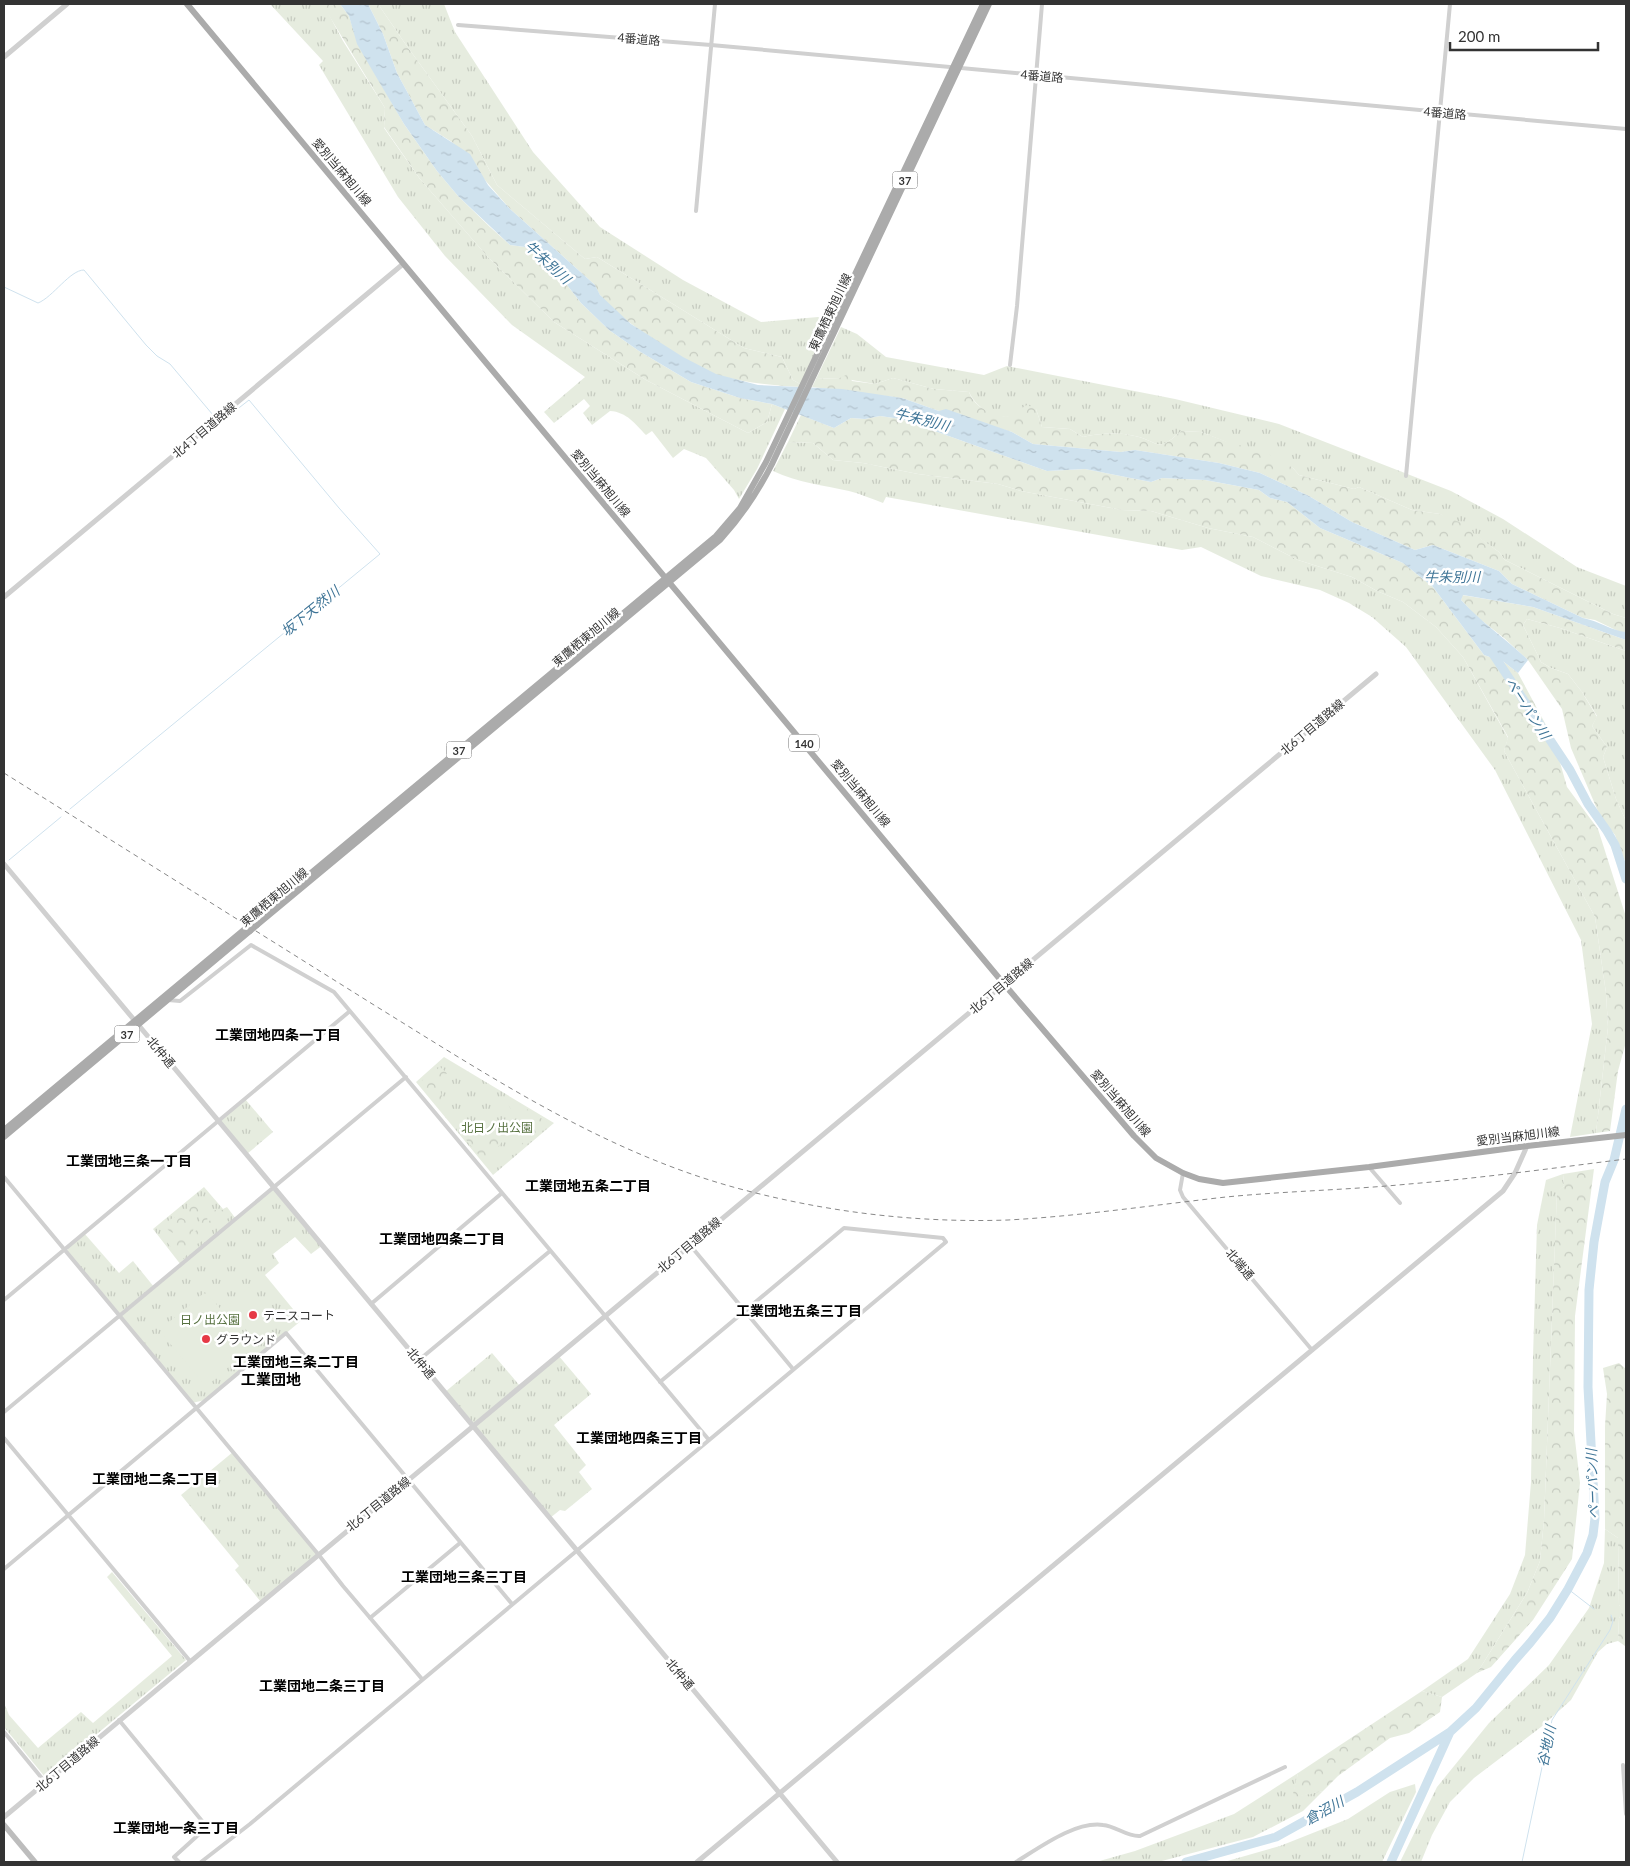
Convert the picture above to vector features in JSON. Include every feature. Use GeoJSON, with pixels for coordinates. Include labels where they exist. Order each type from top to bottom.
{"type":"FeatureCollection","features":[{"type":"Feature","properties":{"kind":"main road","name":"愛別当麻旭川線"},"geometry":{"type":"LineString","coordinates":[[187,4],[1004,984],[1134,1136],[1156,1158],[1183,1173],[1199,1179],[1223,1183],[1626,1135]]}},
{"type":"Feature","properties":{"kind":"main road","name":"東鷹栖東旭川線"},"geometry":{"type":"LineString","coordinates":[[4,1130],[668,580],[729,522],[740,508],[774,452],[955,68],[983,4]]}},
{"type":"Feature","properties":{"kind":"main road","name":"東鷹栖東旭川線"},"geometry":{"type":"LineString","coordinates":[[955,68],[989,4]]}},
{"type":"Feature","properties":{"kind":"main road","name":"東鷹栖東旭川線"},"geometry":{"type":"LineString","coordinates":[[4,1137],[136,1022],[168,1000],[248,929]]}},
{"type":"Feature","properties":{"kind":"main road"},"geometry":{"type":"LineString","coordinates":[[4,1825],[35,1862]]}},
{"type":"Feature","properties":{"kind":"street"},"geometry":{"type":"LineString","coordinates":[[4,57],[67,4]]}},
{"type":"Feature","properties":{"kind":"street"},"geometry":{"type":"LineString","coordinates":[[696,211],[715,4]]}},
{"type":"Feature","properties":{"kind":"street"},"geometry":{"type":"LineString","coordinates":[[1010,365],[1042,4]]}},
{"type":"Feature","properties":{"kind":"street"},"geometry":{"type":"LineString","coordinates":[[1406,476],[1450,4]]}},
{"type":"Feature","properties":{"kind":"street","name":"4番道路"},"geometry":{"type":"LineString","coordinates":[[458,25],[711,45],[1626,130]]}},
{"type":"Feature","properties":{"kind":"street","name":"北4丁目道路線"},"geometry":{"type":"LineString","coordinates":[[4,597],[403,264]]}},
{"type":"Feature","properties":{"kind":"street","name":"北6丁目道路線"},"geometry":{"type":"LineString","coordinates":[[4,1817],[1376,674]]}},
{"type":"Feature","properties":{"kind":"street","name":"北仲通"},"geometry":{"type":"LineString","coordinates":[[4,864],[837,1862]]}},
{"type":"Feature","properties":{"kind":"street"},"geometry":{"type":"LineString","coordinates":[[168,1000],[180,1001],[251,945],[334,992],[709,1440]]}},
{"type":"Feature","properties":{"kind":"street"},"geometry":{"type":"LineString","coordinates":[[4,1300],[350,1011]]}},
{"type":"Feature","properties":{"kind":"street"},"geometry":{"type":"LineString","coordinates":[[4,1412],[406,1078]]}},
{"type":"Feature","properties":{"kind":"street"},"geometry":{"type":"LineString","coordinates":[[697,1862],[1503,1191],[1515,1173],[1527,1146]]}},
{"type":"Feature","properties":{"kind":"street"},"geometry":{"type":"LineString","coordinates":[[1370,1167],[1400,1203]]}},
{"type":"Feature","properties":{"kind":"street","name":"北端通"},"geometry":{"type":"LineString","coordinates":[[1183,1173],[1180,1190],[1183,1197],[1312,1350]]}},
{"type":"Feature","properties":{"kind":"street"},"geometry":{"type":"LineString","coordinates":[[4,1177],[422,1679]]}},
{"type":"Feature","properties":{"kind":"street"},"geometry":{"type":"LineString","coordinates":[[371,1304],[502,1193]]}},
{"type":"Feature","properties":{"kind":"street"},"geometry":{"type":"LineString","coordinates":[[201,1862],[946,1242],[943,1238],[844,1228],[660,1382]]}},
{"type":"Feature","properties":{"kind":"street"},"geometry":{"type":"LineString","coordinates":[[690,1245],[793,1369]]}},
{"type":"Feature","properties":{"kind":"street"},"geometry":{"type":"LineString","coordinates":[[418,1360],[550,1251]]}},
{"type":"Feature","properties":{"kind":"street"},"geometry":{"type":"LineString","coordinates":[[4,1569],[286,1333],[512,1604]]}},
{"type":"Feature","properties":{"kind":"street"},"geometry":{"type":"LineString","coordinates":[[4,1438],[190,1661]]}},
{"type":"Feature","properties":{"kind":"street"},"geometry":{"type":"LineString","coordinates":[[370,1618],[460,1543]]}},
{"type":"Feature","properties":{"kind":"street"},"geometry":{"type":"LineString","coordinates":[[119,1720],[207,1827],[174,1856],[178,1862]]}},
{"type":"Feature","properties":{"kind":"street"},"geometry":{"type":"LineString","coordinates":[[4,1732],[45,1782]]}},
{"type":"Feature","properties":{"kind":"street"},"geometry":{"type":"LineString","coordinates":[[1623,1765],[1626,1814]]}},
{"type":"Feature","properties":{"kind":"street"},"geometry":{"type":"LineString","coordinates":[[1016,1862],[1070,1831],[1092,1824],[1109,1826],[1134,1836],[1140,1836],[1285,1767]]}},
{"type":"Feature","properties":{"kind":"green space"},"geometry":{"type":"Polygon","coordinates":[[[270,4],[322,4],[325,7],[343,41],[385,108],[384,128],[420,179],[487,256],[554,322],[646,380],[748,433],[767,422],[772,404],[785,409],[757,469],[739,499],[734,490],[706,458],[684,449],[673,458],[652,431],[646,435],[630,419],[621,414],[610,411],[592,425],[583,413],[590,406],[584,399],[554,423],[544,412],[585,377],[512,325],[445,256],[398,197],[319,65],[323,61],[270,4]]]}},
{"type":"Feature","properties":{"kind":"green space"},"geometry":{"type":"Polygon","coordinates":[[[322,4],[340,4],[349,16],[358,44],[404,124],[437,171],[458,196],[490,227],[510,245],[525,247],[545,263],[567,285],[581,303],[609,330],[639,351],[691,382],[740,398],[772,404],[767,422],[748,433],[646,380],[554,322],[487,256],[420,179],[384,127],[385,108],[322,4]]]}},
{"type":"Feature","properties":{"kind":"green space"},"geometry":{"type":"Polygon","coordinates":[[[368,4],[378,4],[472,136],[497,185],[585,259],[597,257],[744,348],[782,357],[793,380],[802,385],[801,387],[738,380],[705,370],[655,341],[609,305],[600,295],[595,285],[510,209],[452,142],[425,125],[397,73],[383,34],[368,4]]]}},
{"type":"Feature","properties":{"kind":"green space"},"geometry":{"type":"Polygon","coordinates":[[[378,4],[444,4],[455,32],[533,152],[600,227],[683,280],[761,322],[818,317],[832,323],[802,385],[793,380],[782,357],[744,348],[597,257],[585,259],[497,185],[472,136],[378,4]]]}},
{"type":"Feature","properties":{"kind":"green space"},"geometry":{"type":"Polygon","coordinates":[[[841,327],[857,334],[886,357],[984,375],[1007,366],[1175,399],[1279,424],[1451,491],[1503,519],[1577,567],[1626,586],[1626,618],[1613,614],[1505,560],[1499,552],[1440,514],[1412,510],[1359,487],[1354,489],[1299,475],[1293,468],[1201,432],[1181,431],[1162,444],[1123,434],[1102,434],[1083,437],[1070,429],[1042,427],[1036,409],[1010,417],[989,413],[975,402],[969,392],[934,389],[893,378],[875,384],[840,378],[816,379],[841,327]]]}},
{"type":"Feature","properties":{"kind":"green space"},"geometry":{"type":"Polygon","coordinates":[[[848,374],[852,381],[875,384],[893,378],[934,389],[969,392],[979,406],[995,414],[1007,417],[1027,405],[1036,409],[1042,427],[1070,429],[1083,437],[1102,434],[1123,434],[1162,444],[1181,431],[1201,432],[1267,453],[1293,468],[1299,475],[1354,489],[1359,487],[1412,510],[1440,514],[1471,527],[1473,533],[1499,552],[1505,560],[1613,614],[1626,618],[1626,632],[1620,632],[1595,620],[1583,618],[1512,584],[1499,571],[1433,545],[1415,550],[1352,522],[1309,496],[1260,473],[1219,463],[1135,450],[1121,452],[1033,444],[1012,432],[902,398],[812,387],[816,379],[840,378],[848,374]]]}},
{"type":"Feature","properties":{"kind":"green space"},"geometry":{"type":"Polygon","coordinates":[[[801,415],[834,428],[851,418],[865,419],[880,416],[901,419],[1047,471],[1085,469],[1151,482],[1162,478],[1205,480],[1259,490],[1270,498],[1287,502],[1320,528],[1403,563],[1433,587],[1484,655],[1504,662],[1518,673],[1553,738],[1567,787],[1598,829],[1626,917],[1626,1042],[1618,1071],[1610,1131],[1596,1133],[1608,1027],[1606,993],[1595,917],[1504,751],[1508,737],[1463,657],[1436,627],[1403,602],[1377,591],[1352,577],[1298,560],[1253,537],[1208,528],[1151,511],[1122,510],[1021,491],[998,484],[918,474],[863,463],[833,460],[813,443],[788,442],[801,415]]]}},
{"type":"Feature","properties":{"kind":"green space"},"geometry":{"type":"Polygon","coordinates":[[[788,442],[813,443],[833,460],[863,463],[918,474],[998,484],[1021,491],[1122,510],[1151,511],[1208,528],[1253,537],[1298,560],[1352,577],[1377,591],[1403,602],[1436,627],[1463,657],[1508,738],[1504,751],[1595,917],[1606,993],[1608,1027],[1596,1133],[1570,1137],[1592,1024],[1581,940],[1495,770],[1406,647],[1372,617],[1349,603],[1320,590],[1261,576],[1201,547],[1182,550],[886,497],[883,503],[849,491],[792,478],[773,471],[788,442]]]}},
{"type":"Feature","properties":{"kind":"green space"},"geometry":{"type":"Polygon","coordinates":[[[1462,595],[1533,607],[1626,640],[1626,651],[1560,628],[1527,619],[1523,625],[1541,662],[1568,674],[1582,692],[1597,717],[1592,726],[1607,747],[1603,757],[1616,799],[1626,821],[1626,864],[1615,835],[1600,816],[1571,748],[1562,709],[1528,660],[1476,616],[1461,600],[1462,595]]]}},
{"type":"Feature","properties":{"kind":"green space"},"geometry":{"type":"Polygon","coordinates":[[[1527,619],[1560,628],[1626,651],[1626,821],[1616,799],[1603,757],[1607,747],[1592,726],[1597,716],[1568,674],[1541,662],[1523,625],[1527,619]]]}},
{"type":"Feature","properties":{"kind":"green space","name":"北日ノ出公園"},"geometry":{"type":"Polygon","coordinates":[[[444,1057],[554,1123],[493,1175],[416,1082],[444,1057]]]}},
{"type":"Feature","properties":{"kind":"green space"},"geometry":{"type":"Polygon","coordinates":[[[440,1067],[447,1073],[440,1083],[440,1090],[444,1107],[453,1114],[452,1117],[448,1118],[420,1082],[440,1067]]]}},
{"type":"Feature","properties":{"kind":"green space"},"geometry":{"type":"Polygon","coordinates":[[[508,1097],[547,1122],[548,1126],[517,1153],[515,1153],[515,1149],[530,1137],[530,1131],[522,1114],[512,1112],[505,1100],[508,1097]]]}},
{"type":"Feature","properties":{"kind":"green space"},"geometry":{"type":"Polygon","coordinates":[[[245,1099],[273,1132],[247,1154],[219,1121],[245,1099]]]}},
{"type":"Feature","properties":{"kind":"green space"},"geometry":{"type":"Polygon","coordinates":[[[515,1118],[521,1124],[497,1148],[496,1156],[487,1165],[458,1130],[480,1136],[495,1137],[497,1140],[514,1127],[512,1123],[515,1118]]]}},
{"type":"Feature","properties":{"kind":"green space"},"geometry":{"type":"Polygon","coordinates":[[[1594,1169],[1575,1316],[1574,1431],[1580,1483],[1572,1559],[1533,1620],[1491,1667],[1477,1673],[1527,1593],[1540,1561],[1544,1520],[1557,1191],[1564,1186],[1563,1174],[1594,1169]]]}},
{"type":"Feature","properties":{"kind":"green space"},"geometry":{"type":"Polygon","coordinates":[[[1563,1174],[1564,1186],[1557,1192],[1544,1520],[1540,1561],[1527,1593],[1477,1673],[1442,1697],[1422,1691],[1468,1659],[1510,1594],[1525,1555],[1531,1482],[1537,1225],[1546,1180],[1563,1174]]]}},
{"type":"Feature","properties":{"kind":"green space","name":"日ノ出公園"},"geometry":{"type":"Polygon","coordinates":[[[204,1187],[223,1209],[227,1207],[236,1219],[274,1187],[323,1245],[311,1254],[295,1237],[273,1254],[279,1263],[265,1275],[302,1320],[205,1400],[192,1403],[67,1253],[68,1247],[84,1233],[119,1273],[133,1261],[154,1287],[181,1265],[153,1229],[204,1187]]]}},
{"type":"Feature","properties":{"kind":"green space"},"geometry":{"type":"Polygon","coordinates":[[[198,1199],[205,1203],[203,1208],[208,1212],[207,1222],[213,1219],[213,1211],[218,1209],[226,1211],[231,1216],[214,1227],[207,1238],[197,1244],[182,1260],[166,1241],[169,1239],[176,1242],[179,1234],[170,1232],[165,1226],[169,1220],[177,1216],[191,1222],[194,1227],[192,1234],[200,1227],[200,1217],[193,1217],[186,1211],[189,1205],[198,1199]]]}},
{"type":"Feature","properties":{"kind":"green space","name":"テニスコート"},"geometry":{"type":"Polygon","coordinates":[[[249,1287],[279,1324],[256,1342],[227,1306],[249,1287]]]}},
{"type":"Feature","properties":{"kind":"green space","name":"グラウンド"},"geometry":{"type":"Polygon","coordinates":[[[204,1293],[212,1299],[251,1345],[250,1348],[208,1385],[204,1384],[162,1334],[163,1327],[204,1293]]]}},
{"type":"Feature","properties":{"kind":"green space"},"geometry":{"type":"Polygon","coordinates":[[[492,1353],[520,1386],[558,1355],[591,1394],[554,1425],[586,1465],[579,1472],[592,1489],[565,1511],[560,1510],[550,1518],[445,1392],[492,1353]]]}},
{"type":"Feature","properties":{"kind":"green space"},"geometry":{"type":"Polygon","coordinates":[[[1619,1363],[1626,1369],[1626,1659],[1625,1646],[1618,1641],[1619,1618],[1623,1611],[1619,1605],[1618,1538],[1605,1529],[1605,1426],[1607,1394],[1603,1368],[1619,1363]]]}},
{"type":"Feature","properties":{"kind":"green space"},"geometry":{"type":"Polygon","coordinates":[[[233,1452],[318,1554],[261,1602],[235,1570],[239,1566],[181,1495],[233,1452]]]}},
{"type":"Feature","properties":{"kind":"green space"},"geometry":{"type":"Polygon","coordinates":[[[1605,1529],[1618,1538],[1619,1605],[1624,1611],[1619,1618],[1618,1641],[1607,1644],[1598,1652],[1571,1700],[1541,1727],[1474,1778],[1450,1802],[1432,1835],[1421,1862],[1400,1862],[1437,1787],[1489,1723],[1549,1665],[1589,1608],[1604,1563],[1605,1529]]]}},
{"type":"Feature","properties":{"kind":"green space"},"geometry":{"type":"Polygon","coordinates":[[[112,1572],[186,1660],[45,1777],[4,1727],[4,1703],[9,1715],[38,1748],[81,1712],[93,1723],[172,1656],[107,1577],[112,1572]]]}},
{"type":"Feature","properties":{"kind":"green space"},"geometry":{"type":"Polygon","coordinates":[[[1422,1691],[1442,1697],[1440,1712],[1409,1733],[1390,1738],[1338,1776],[1323,1791],[1292,1798],[1298,1773],[1422,1691]]]}},
{"type":"Feature","properties":{"kind":"green space"},"geometry":{"type":"Polygon","coordinates":[[[1298,1773],[1293,1797],[1323,1791],[1303,1811],[1253,1837],[1158,1862],[1096,1862],[1135,1851],[1234,1814],[1298,1773]]]}},
{"type":"Feature","properties":{"kind":"green space"},"geometry":{"type":"Polygon","coordinates":[[[1415,1784],[1416,1792],[1382,1862],[1224,1862],[1280,1846],[1348,1819],[1390,1792],[1415,1784]]]}},
{"type":"Feature","properties":{"kind":"water","name":"牛朱別川"},"geometry":{"type":"Polygon","coordinates":[[[340,4],[368,4],[383,34],[397,73],[425,125],[470,154],[488,185],[510,209],[595,285],[600,295],[631,324],[683,357],[716,374],[758,385],[842,389],[902,398],[939,411],[946,409],[1012,432],[1033,444],[1121,452],[1135,450],[1219,463],[1260,473],[1309,496],[1352,522],[1415,550],[1433,545],[1499,571],[1512,584],[1583,618],[1626,632],[1626,640],[1533,607],[1463,595],[1461,600],[1469,608],[1528,660],[1518,673],[1504,662],[1484,655],[1433,587],[1403,563],[1320,528],[1287,502],[1270,498],[1259,490],[1205,480],[1162,478],[1151,482],[1085,469],[1047,471],[901,419],[880,416],[865,419],[851,418],[834,428],[772,404],[740,398],[691,382],[639,351],[609,330],[581,303],[567,285],[545,263],[525,247],[510,245],[458,196],[437,171],[404,124],[357,44],[349,16],[340,4]]]}},
{"type":"Feature","properties":{"kind":"waterway","name":"坂下天然川"},"geometry":{"type":"LineString","coordinates":[[4,287],[38,303],[44,300],[73,274],[84,270],[146,345],[157,356],[170,364],[213,415]]}},
{"type":"Feature","properties":{"kind":"waterway","name":"坂下天然川"},"geometry":{"type":"LineString","coordinates":[[70,809],[380,554],[249,400],[235,411]]}},
{"type":"Feature","properties":{"kind":"waterway","name":"坂下天然川"},"geometry":{"type":"LineString","coordinates":[[219,423],[222,423],[230,415]]}},
{"type":"Feature","properties":{"kind":"waterway","name":"ペーパン川"},"geometry":{"type":"LineString","coordinates":[[1491,651],[1570,770],[1588,804],[1607,831],[1615,845],[1626,879]]}},
{"type":"Feature","properties":{"kind":"waterway","name":"坂下天然川"},"geometry":{"type":"LineString","coordinates":[[9,860],[61,817]]}},
{"type":"Feature","properties":{"kind":"waterway","name":"ペーパン川"},"geometry":{"type":"LineString","coordinates":[[1391,1862],[1450,1732],[1476,1708],[1550,1618],[1587,1553],[1593,1535],[1595,1518],[1588,1387],[1589,1290],[1594,1242],[1605,1182],[1614,1160],[1626,1109]]}},
{"type":"Feature","properties":{"kind":"waterway","name":"谷地川"},"geometry":{"type":"LineString","coordinates":[[1568,1589],[1594,1609]]}},
{"type":"Feature","properties":{"kind":"waterway","name":"谷地川"},"geometry":{"type":"LineString","coordinates":[[1522,1862],[1552,1720],[1610,1630],[1613,1621],[1611,1615]]}},
{"type":"Feature","properties":{"kind":"waterway","name":"倉沼川"},"geometry":{"type":"LineString","coordinates":[[1186,1862],[1276,1837],[1357,1792],[1450,1732]]}},
{"type":"Feature","properties":{"kind":"railway"},"geometry":{"type":"LineString","coordinates":[[4,773],[419,1033],[554,1113],[648,1158],[697,1176],[780,1199],[877,1215],[943,1220],[1008,1220],[1090,1213],[1226,1197],[1436,1182],[1626,1159]]}},
{"type":"Feature","properties":{"kind":"place","name":"テニスコート"},"geometry":{"type":"Point","coordinates":[253,1315]}},
{"type":"Feature","properties":{"kind":"place","name":"グラウンド"},"geometry":{"type":"Point","coordinates":[206,1339]}},
{"type":"Feature","properties":{"kind":"district","name":"工業団地四条一丁目"},"geometry":{"type":"Point","coordinates":[278,1034]}},
{"type":"Feature","properties":{"kind":"district","name":"工業団地三条一丁目"},"geometry":{"type":"Point","coordinates":[129,1160]}},
{"type":"Feature","properties":{"kind":"district","name":"工業団地五条二丁目"},"geometry":{"type":"Point","coordinates":[588,1185]}},
{"type":"Feature","properties":{"kind":"district","name":"工業団地四条二丁目"},"geometry":{"type":"Point","coordinates":[442,1238]}},
{"type":"Feature","properties":{"kind":"district","name":"工業団地五条三丁目"},"geometry":{"type":"Point","coordinates":[799,1310]}},
{"type":"Feature","properties":{"kind":"district","name":"工業団地三条二丁目"},"geometry":{"type":"Point","coordinates":[296,1361]}},
{"type":"Feature","properties":{"kind":"district","name":"工業団地"},"geometry":{"type":"Point","coordinates":[271,1379]}},
{"type":"Feature","properties":{"kind":"district","name":"工業団地四条三丁目"},"geometry":{"type":"Point","coordinates":[639,1437]}},
{"type":"Feature","properties":{"kind":"district","name":"工業団地二条二丁目"},"geometry":{"type":"Point","coordinates":[155,1478]}},
{"type":"Feature","properties":{"kind":"district","name":"工業団地三条三丁目"},"geometry":{"type":"Point","coordinates":[464,1576]}},
{"type":"Feature","properties":{"kind":"district","name":"工業団地二条三丁目"},"geometry":{"type":"Point","coordinates":[322,1685]}},
{"type":"Feature","properties":{"kind":"district","name":"工業団地一条三丁目"},"geometry":{"type":"Point","coordinates":[176,1827]}}]}
